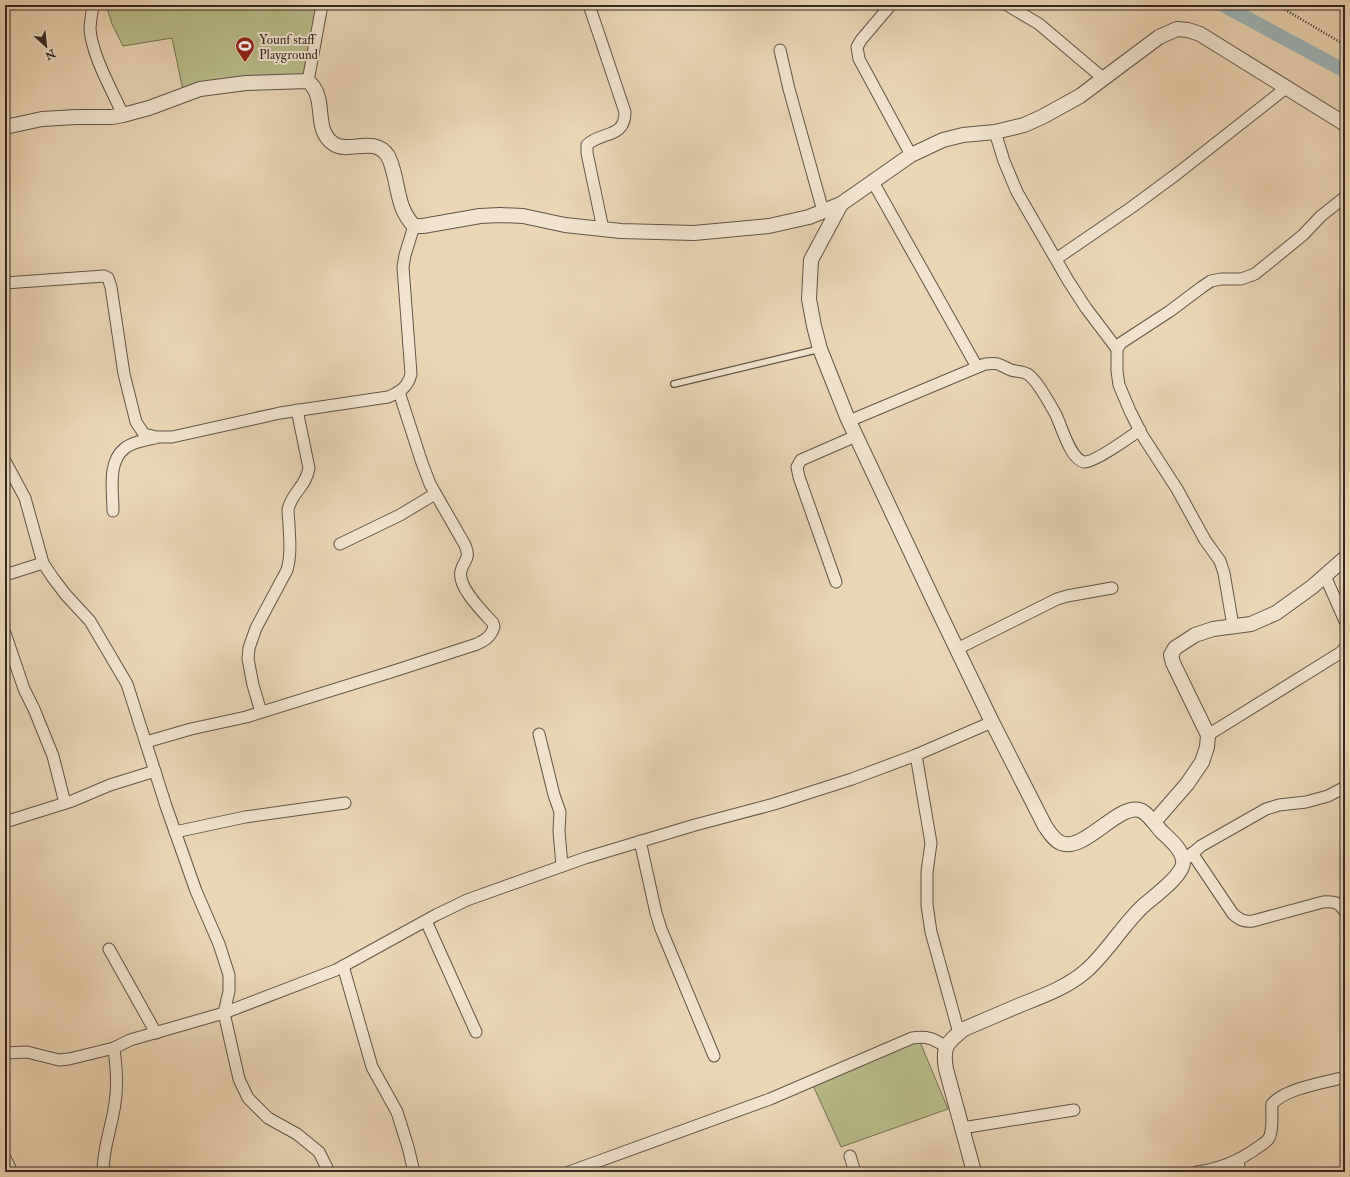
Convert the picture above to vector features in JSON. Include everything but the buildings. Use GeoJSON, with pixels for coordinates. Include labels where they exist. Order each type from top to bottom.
{"type":"FeatureCollection","features":[{"type":"Feature","properties":{"kind":"street"},"geometry":{"type":"LineString","coordinates":[[93,5],[90,29],[93,43],[98,59],[123,115]]}},
{"type":"Feature","properties":{"kind":"street"},"geometry":{"type":"LineString","coordinates":[[308,81],[322,5]]}},
{"type":"Feature","properties":{"kind":"street"},"geometry":{"type":"LineString","coordinates":[[589,5],[625,112],[625,121],[620,129],[611,134],[592,139],[587,145],[587,152],[603,229]]}},
{"type":"Feature","properties":{"kind":"street"},"geometry":{"type":"LineString","coordinates":[[890,5],[857,47],[859,58],[911,155]]}},
{"type":"Feature","properties":{"kind":"street"},"geometry":{"type":"LineString","coordinates":[[1007,5],[1039,24],[1104,79]]}},
{"type":"Feature","properties":{"kind":"street"},"geometry":{"type":"LineString","coordinates":[[414,226],[423,226],[480,216],[500,215],[523,216],[565,225],[603,229],[694,233],[769,226],[809,217],[841,204],[911,155],[943,140],[963,134],[995,132],[1024,125],[1042,116],[1080,96],[1159,37],[1177,29],[1188,30],[1200,34],[1345,124]]}},
{"type":"Feature","properties":{"kind":"street"},"geometry":{"type":"LineString","coordinates":[[780,50],[788,89],[823,211]]}},
{"type":"Feature","properties":{"kind":"street"},"geometry":{"type":"LineString","coordinates":[[5,127],[42,119],[112,117],[123,115],[149,108],[200,89],[246,83],[308,81]]}},
{"type":"Feature","properties":{"kind":"street"},"geometry":{"type":"LineString","coordinates":[[308,81],[318,96],[322,126],[327,137],[333,144],[340,147],[372,146],[380,149],[388,155],[395,176],[403,212],[414,226]]}},
{"type":"Feature","properties":{"kind":"street"},"geometry":{"type":"LineString","coordinates":[[1056,259],[1132,207],[1178,173],[1286,88]]}},
{"type":"Feature","properties":{"kind":"street"},"geometry":{"type":"LineString","coordinates":[[995,132],[1004,161],[1017,192],[1069,282],[1086,308],[1117,349]]}},
{"type":"Feature","properties":{"kind":"street"},"geometry":{"type":"LineString","coordinates":[[873,182],[977,367]]}},
{"type":"Feature","properties":{"kind":"street"},"geometry":{"type":"LineString","coordinates":[[1233,626],[1224,573],[1220,561],[1205,540],[1130,411],[1119,385],[1117,371],[1117,349],[1121,343],[1170,311],[1211,281],[1221,279],[1241,279],[1255,274],[1345,197]]}},
{"type":"Feature","properties":{"kind":"street"},"geometry":{"type":"LineString","coordinates":[[841,204],[811,260],[809,299],[820,349],[856,436],[992,722],[1045,826],[1062,844],[1073,844],[1083,840],[1124,812],[1134,809],[1143,812],[1175,845],[1181,854],[1188,857],[1232,914],[1239,920],[1244,922],[1253,921],[1323,902],[1333,901],[1338,903],[1345,912]]}},
{"type":"Feature","properties":{"kind":"street"},"geometry":{"type":"LineString","coordinates":[[5,283],[104,276],[108,278],[112,287],[124,374],[136,422],[144,434],[157,437],[172,437],[297,410],[388,397],[399,392],[409,382],[411,374],[403,267],[414,226]]}},
{"type":"Feature","properties":{"kind":"street"},"geometry":{"type":"LineString","coordinates":[[850,421],[977,367],[995,362],[1010,370],[1026,372],[1030,376],[1036,383],[1056,416],[1071,450],[1077,458],[1084,462],[1090,461],[1101,455],[1140,430]]}},
{"type":"Feature","properties":{"kind":"street"},"geometry":{"type":"LineString","coordinates":[[146,742],[261,712],[394,671],[477,644],[492,634],[494,627],[493,623],[466,593],[460,572],[468,554],[465,545],[435,494],[422,462],[399,392]]}},
{"type":"Feature","properties":{"kind":"street"},"geometry":{"type":"LineString","coordinates":[[261,712],[253,685],[248,658],[249,648],[256,628],[288,570],[290,561],[288,510],[292,500],[305,482],[308,474],[309,468],[297,410]]}},
{"type":"Feature","properties":{"kind":"street"},"geometry":{"type":"LineString","coordinates":[[836,582],[799,478],[797,467],[801,460],[856,436]]}},
{"type":"Feature","properties":{"kind":"street"},"geometry":{"type":"LineString","coordinates":[[113,511],[113,472],[115,461],[119,454],[132,444],[157,437]]}},
{"type":"Feature","properties":{"kind":"street"},"geometry":{"type":"LineString","coordinates":[[5,461],[25,498],[43,563],[66,595],[90,621],[127,684],[175,832],[229,975],[229,991],[224,1014],[239,1079],[248,1098],[268,1118],[297,1134],[318,1152],[329,1172]]}},
{"type":"Feature","properties":{"kind":"street"},"geometry":{"type":"LineString","coordinates":[[340,544],[400,515],[435,494]]}},
{"type":"Feature","properties":{"kind":"street"},"geometry":{"type":"LineString","coordinates":[[1154,822],[1187,784],[1202,762],[1207,747],[1208,735],[1173,663],[1172,655],[1174,648],[1195,635],[1213,629],[1251,624],[1276,613],[1312,587],[1345,558]]}},
{"type":"Feature","properties":{"kind":"street"},"geometry":{"type":"LineString","coordinates":[[5,575],[43,563]]}},
{"type":"Feature","properties":{"kind":"street"},"geometry":{"type":"LineString","coordinates":[[1325,576],[1345,621]]}},
{"type":"Feature","properties":{"kind":"street"},"geometry":{"type":"LineString","coordinates":[[957,649],[1057,599],[1112,588]]}},
{"type":"Feature","properties":{"kind":"street"},"geometry":{"type":"LineString","coordinates":[[5,633],[24,689],[34,709],[53,756],[65,803]]}},
{"type":"Feature","properties":{"kind":"street"},"geometry":{"type":"LineString","coordinates":[[1208,735],[1340,653],[1345,648]]}},
{"type":"Feature","properties":{"kind":"street"},"geometry":{"type":"LineString","coordinates":[[5,1053],[27,1052],[59,1060],[69,1059],[114,1048],[130,1040],[224,1014],[295,987],[343,966],[467,900],[562,866],[640,841],[774,804],[852,779],[916,755],[992,722]]}},
{"type":"Feature","properties":{"kind":"street"},"geometry":{"type":"LineString","coordinates":[[539,734],[554,795],[560,812],[559,831],[562,866]]}},
{"type":"Feature","properties":{"kind":"street"},"geometry":{"type":"LineString","coordinates":[[916,755],[931,843],[927,872],[927,905],[931,932],[959,1033]]}},
{"type":"Feature","properties":{"kind":"street"},"geometry":{"type":"LineString","coordinates":[[5,822],[65,803],[110,785],[155,771]]}},
{"type":"Feature","properties":{"kind":"street"},"geometry":{"type":"LineString","coordinates":[[974,1172],[946,1069],[944,1055],[946,1047],[952,1038],[964,1029],[1051,993],[1068,984],[1086,971],[1141,908],[1176,877],[1188,857],[1215,837],[1266,810],[1279,805],[1306,802],[1328,796],[1345,787]]}},
{"type":"Feature","properties":{"kind":"street"},"geometry":{"type":"LineString","coordinates":[[175,832],[245,817],[345,803]]}},
{"type":"Feature","properties":{"kind":"street"},"geometry":{"type":"LineString","coordinates":[[640,841],[661,929],[714,1056]]}},
{"type":"Feature","properties":{"kind":"street"},"geometry":{"type":"LineString","coordinates":[[426,921],[476,1032]]}},
{"type":"Feature","properties":{"kind":"street"},"geometry":{"type":"LineString","coordinates":[[109,949],[156,1033]]}},
{"type":"Feature","properties":{"kind":"street"},"geometry":{"type":"LineString","coordinates":[[343,966],[372,1067],[397,1112],[414,1172]]}},
{"type":"Feature","properties":{"kind":"street"},"geometry":{"type":"LineString","coordinates":[[569,1172],[600,1167],[770,1099],[912,1038],[925,1036],[946,1047]]}},
{"type":"Feature","properties":{"kind":"street"},"geometry":{"type":"LineString","coordinates":[[104,1172],[104,1150],[115,1105],[118,1083],[114,1048]]}},
{"type":"Feature","properties":{"kind":"street"},"geometry":{"type":"LineString","coordinates":[[1197,1172],[1239,1166],[1268,1139],[1271,1130],[1272,1104],[1277,1098],[1287,1093],[1345,1077]]}},
{"type":"Feature","properties":{"kind":"street"},"geometry":{"type":"LineString","coordinates":[[962,1128],[1074,1110]]}},
{"type":"Feature","properties":{"kind":"street"},"geometry":{"type":"LineString","coordinates":[[850,1156],[855,1172]]}},
{"type":"Feature","properties":{"kind":"street"},"geometry":{"type":"LineString","coordinates":[[5,1158],[12,1172]]}},
{"type":"Feature","properties":{"kind":"lane"},"geometry":{"type":"LineString","coordinates":[[674,384],[820,349]]}},
{"type":"Feature","properties":{"kind":"path"},"geometry":{"type":"LineString","coordinates":[[1277,5],[1345,45]]}},
{"type":"Feature","properties":{"kind":"green space","name":"Younf staff Playground"},"geometry":{"type":"Polygon","coordinates":[[[106,5],[326,5],[308,80],[184,95],[172,38],[123,46],[112,24],[106,5]]]}},
{"type":"Feature","properties":{"kind":"green space"},"geometry":{"type":"Polygon","coordinates":[[[918,1037],[948,1109],[841,1147],[811,1081],[918,1037]]]}},
{"type":"Feature","properties":{"kind":"waterway"},"geometry":{"type":"LineString","coordinates":[[1223,5],[1345,71]]}},
{"type":"Feature","properties":{"kind":"place","name":"Younf staff Playground"},"geometry":{"type":"Point","coordinates":[245,63]}}]}
